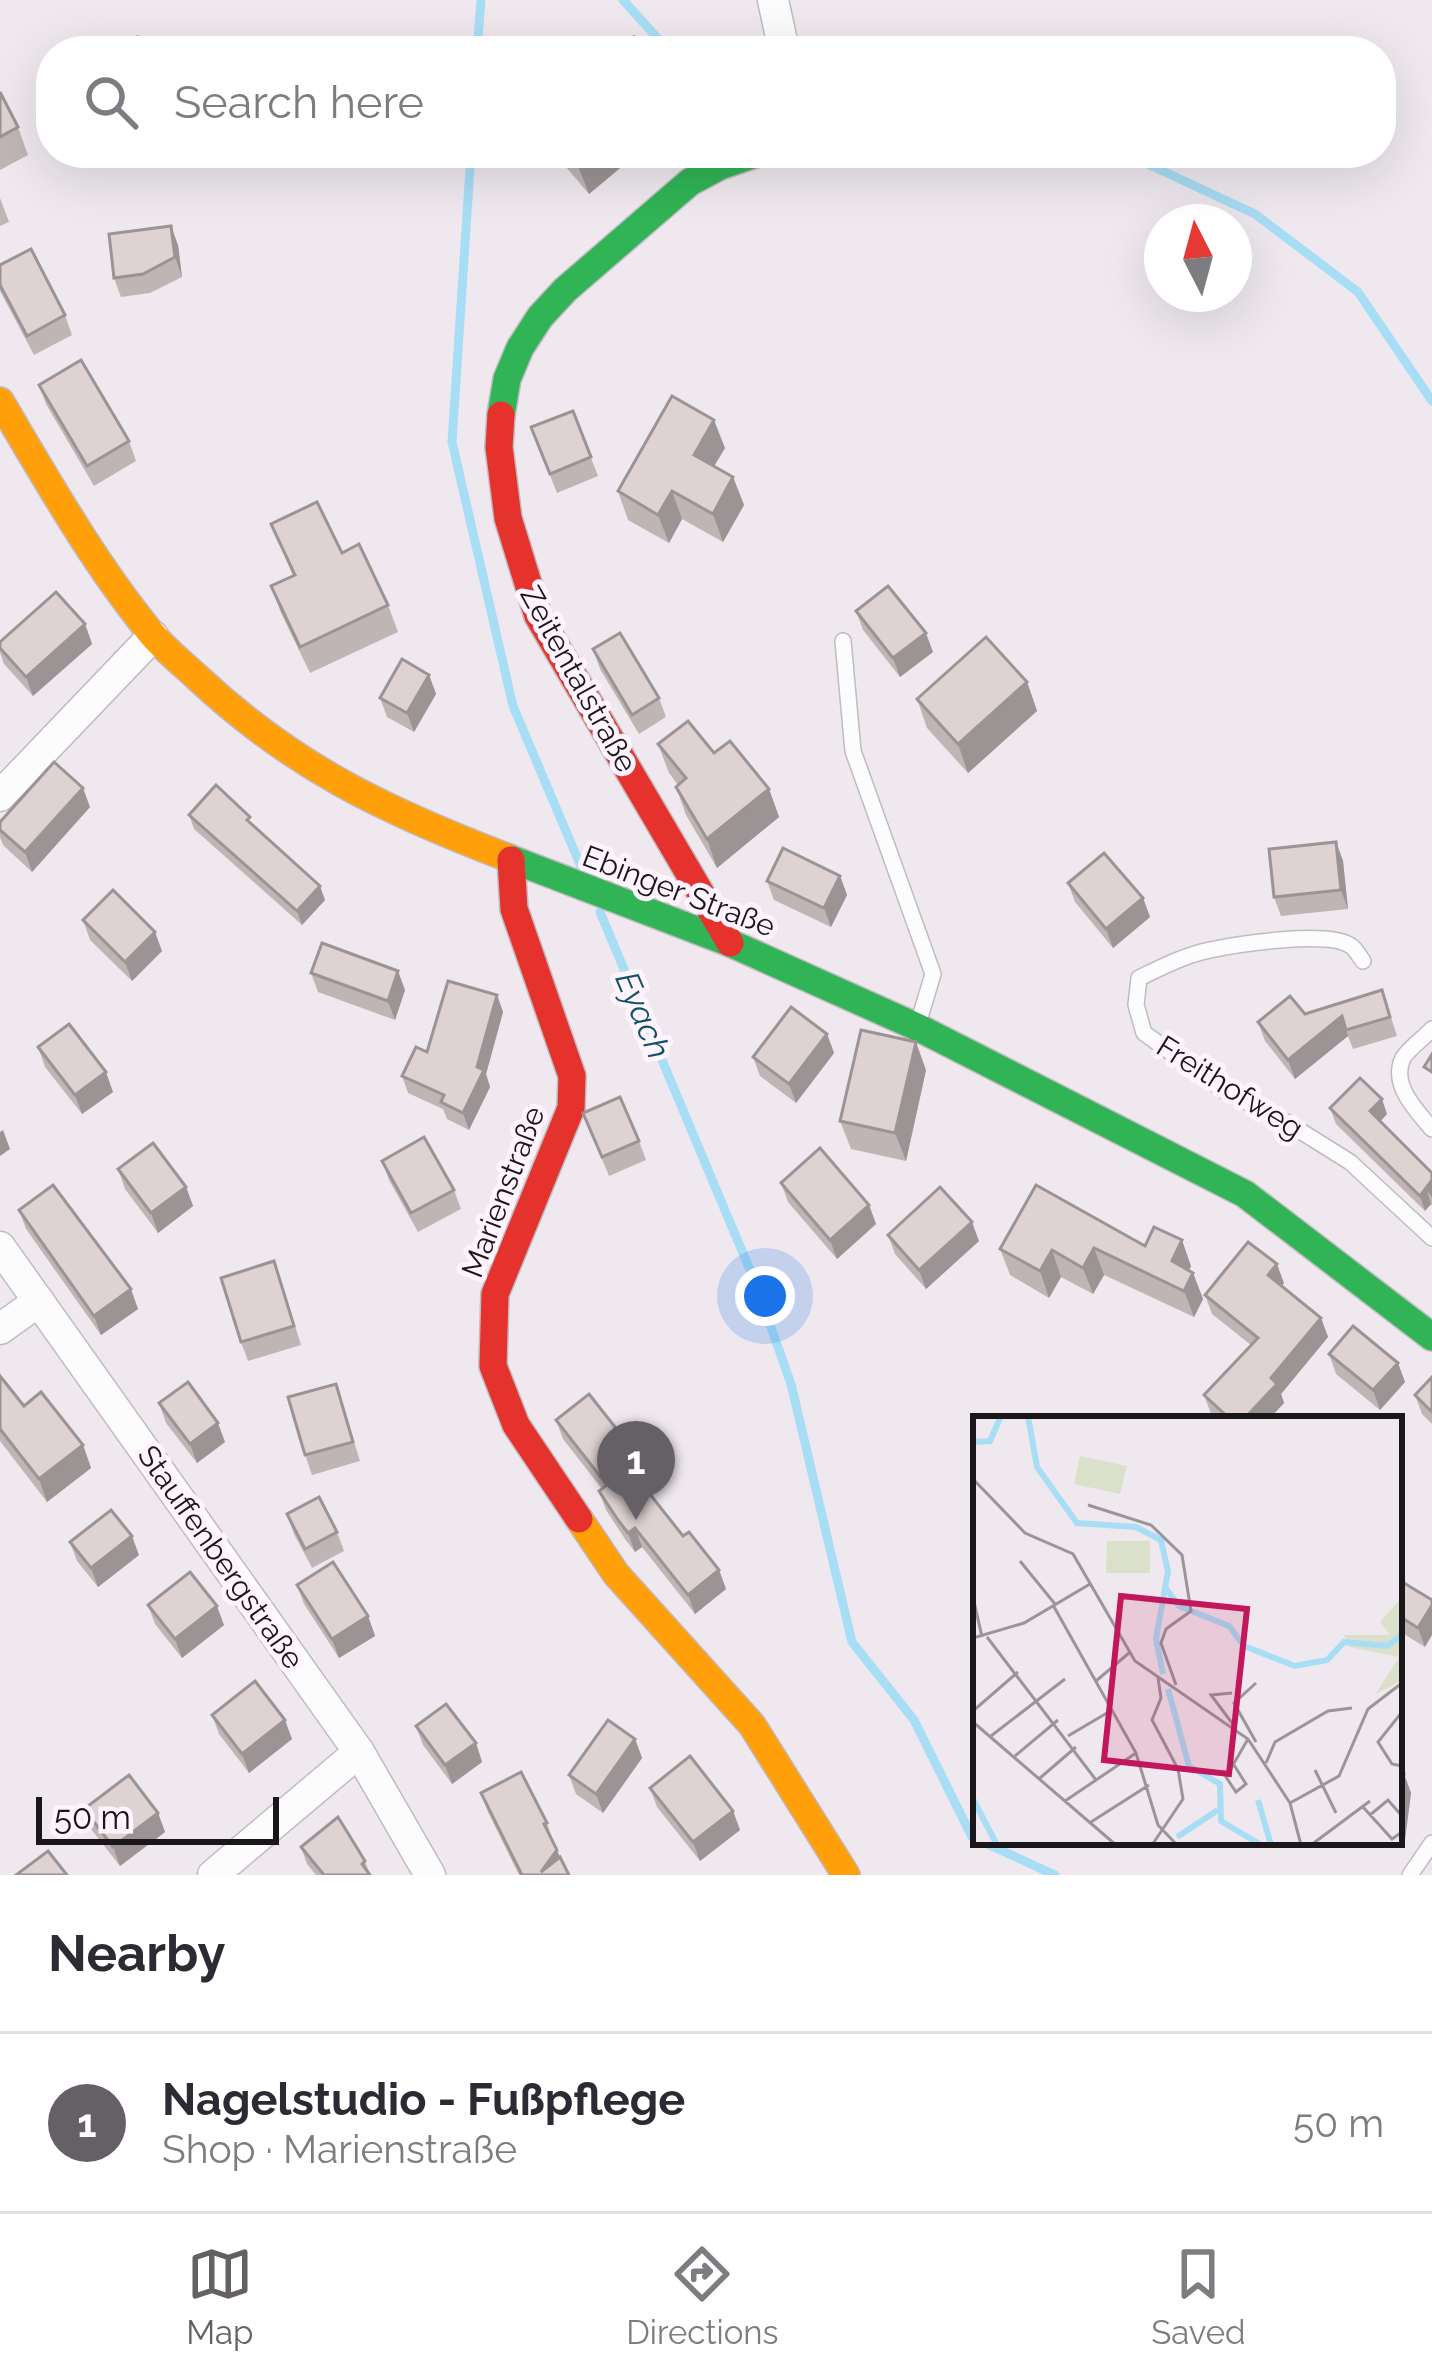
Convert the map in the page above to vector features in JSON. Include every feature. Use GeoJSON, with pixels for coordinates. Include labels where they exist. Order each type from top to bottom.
{"type":"FeatureCollection","features":[{"type":"Feature","properties":{"kind":"street"},"geometry":{"type":"LineString","coordinates":[[772,0],[781,36]]}},
{"type":"Feature","properties":{"kind":"street","name":"Zeitentalstraße"},"geometry":{"type":"LineString","coordinates":[[713,168],[561,294],[522,344],[504,390],[500,416],[508,527],[538,616],[730,944]]}},
{"type":"Feature","properties":{"kind":"street","name":"Ebinger Straße"},"geometry":{"type":"LineString","coordinates":[[0,400],[80,534],[153,636],[239,716],[317,770],[379,804],[730,944],[917,1027],[1245,1194],[1432,1337]]}},
{"type":"Feature","properties":{"kind":"street"},"geometry":{"type":"LineString","coordinates":[[0,796],[153,636]]}},
{"type":"Feature","properties":{"kind":"street","name":"Marienstraße"},"geometry":{"type":"LineString","coordinates":[[511,860],[514,908],[572,1076],[572,1108],[495,1294],[493,1366],[517,1425],[616,1574],[752,1725],[846,1875]]}},
{"type":"Feature","properties":{"kind":"street","name":"Stauffenbergstraße"},"geometry":{"type":"LineString","coordinates":[[0,1247],[358,1752],[430,1875]]}},
{"type":"Feature","properties":{"kind":"street"},"geometry":{"type":"LineString","coordinates":[[0,1329],[39,1300]]}},
{"type":"Feature","properties":{"kind":"street"},"geometry":{"type":"LineString","coordinates":[[213,1875],[358,1752]]}},
{"type":"Feature","properties":{"kind":"lane"},"geometry":{"type":"LineString","coordinates":[[843,641],[854,751],[932,974],[917,1027]]}},
{"type":"Feature","properties":{"kind":"lane","name":"Freithofweg"},"geometry":{"type":"LineString","coordinates":[[1363,961],[1351,946],[1325,938],[1208,950],[1139,978],[1136,1005],[1144,1033],[1223,1090],[1350,1162],[1432,1238]]}},
{"type":"Feature","properties":{"kind":"lane"},"geometry":{"type":"LineString","coordinates":[[1432,1029],[1403,1058],[1400,1076],[1405,1094],[1432,1130]]}},
{"type":"Feature","properties":{"kind":"lane"},"geometry":{"type":"LineString","coordinates":[[1410,1875],[1432,1843]]}},
{"type":"Feature","properties":{"kind":"building"},"geometry":{"type":"Polygon","coordinates":[[[0,92],[18,127],[0,137],[0,92]]]}},
{"type":"Feature","properties":{"kind":"building"},"geometry":{"type":"Polygon","coordinates":[[[171,226],[175,257],[143,274],[114,278],[109,234],[171,226]]]}},
{"type":"Feature","properties":{"kind":"building"},"geometry":{"type":"Polygon","coordinates":[[[31,249],[65,315],[27,336],[0,285],[0,265],[31,249]]]}},
{"type":"Feature","properties":{"kind":"building"},"geometry":{"type":"Polygon","coordinates":[[[81,360],[129,441],[87,466],[39,385],[81,360]]]}},
{"type":"Feature","properties":{"kind":"building"},"geometry":{"type":"Polygon","coordinates":[[[672,396],[714,420],[694,455],[733,477],[713,514],[672,491],[658,515],[618,491],[672,396]]]}},
{"type":"Feature","properties":{"kind":"building"},"geometry":{"type":"Polygon","coordinates":[[[573,411],[591,457],[550,474],[531,427],[573,411]]]}},
{"type":"Feature","properties":{"kind":"building"},"geometry":{"type":"Polygon","coordinates":[[[317,502],[342,553],[359,544],[388,605],[300,647],[271,586],[295,575],[271,524],[317,502]]]}},
{"type":"Feature","properties":{"kind":"building"},"geometry":{"type":"Polygon","coordinates":[[[888,586],[926,633],[893,658],[856,611],[888,586]]]}},
{"type":"Feature","properties":{"kind":"building"},"geometry":{"type":"Polygon","coordinates":[[[56,592],[85,624],[26,677],[0,642],[56,592]]]}},
{"type":"Feature","properties":{"kind":"building"},"geometry":{"type":"Polygon","coordinates":[[[620,633],[659,698],[632,715],[593,649],[620,633]]]}},
{"type":"Feature","properties":{"kind":"building"},"geometry":{"type":"Polygon","coordinates":[[[986,637],[1027,682],[958,744],[917,699],[986,637]]]}},
{"type":"Feature","properties":{"kind":"building"},"geometry":{"type":"Polygon","coordinates":[[[402,659],[429,675],[407,713],[380,698],[402,659]]]}},
{"type":"Feature","properties":{"kind":"building"},"geometry":{"type":"Polygon","coordinates":[[[688,721],[714,753],[730,741],[769,789],[707,839],[676,787],[686,778],[658,744],[688,721]]]}},
{"type":"Feature","properties":{"kind":"building"},"geometry":{"type":"Polygon","coordinates":[[[54,762],[83,788],[25,852],[0,830],[0,822],[54,762]]]}},
{"type":"Feature","properties":{"kind":"building"},"geometry":{"type":"Polygon","coordinates":[[[216,785],[320,886],[297,911],[189,815],[216,785]]]}},
{"type":"Feature","properties":{"kind":"building"},"geometry":{"type":"Polygon","coordinates":[[[1336,842],[1341,890],[1274,897],[1269,849],[1336,842]]]}},
{"type":"Feature","properties":{"kind":"building"},"geometry":{"type":"Polygon","coordinates":[[[783,848],[840,876],[824,908],[767,881],[783,848]]]}},
{"type":"Feature","properties":{"kind":"building"},"geometry":{"type":"Polygon","coordinates":[[[1104,853],[1143,898],[1106,929],[1068,883],[1104,853]]]}},
{"type":"Feature","properties":{"kind":"building"},"geometry":{"type":"Polygon","coordinates":[[[113,890],[155,932],[125,962],[83,920],[113,890]]]}},
{"type":"Feature","properties":{"kind":"building"},"geometry":{"type":"Polygon","coordinates":[[[322,943],[398,971],[388,1001],[311,973],[322,943]]]}},
{"type":"Feature","properties":{"kind":"building"},"geometry":{"type":"Polygon","coordinates":[[[448,981],[497,995],[477,1067],[484,1070],[463,1113],[441,1102],[444,1095],[402,1076],[416,1047],[427,1052],[448,981]]]}},
{"type":"Feature","properties":{"kind":"building"},"geometry":{"type":"Polygon","coordinates":[[[1382,990],[1390,1017],[1346,1030],[1342,1016],[1288,1060],[1258,1022],[1290,996],[1305,1014],[1382,990]]]}},
{"type":"Feature","properties":{"kind":"building"},"geometry":{"type":"Polygon","coordinates":[[[791,1007],[827,1034],[789,1084],[753,1057],[791,1007]]]}},
{"type":"Feature","properties":{"kind":"building"},"geometry":{"type":"Polygon","coordinates":[[[69,1024],[106,1072],[75,1095],[38,1047],[69,1024]]]}},
{"type":"Feature","properties":{"kind":"building"},"geometry":{"type":"Polygon","coordinates":[[[861,1030],[916,1042],[895,1133],[840,1121],[861,1030]]]}},
{"type":"Feature","properties":{"kind":"building"},"geometry":{"type":"Polygon","coordinates":[[[1360,1078],[1382,1099],[1370,1111],[1432,1173],[1420,1196],[1330,1108],[1360,1078]]]}},
{"type":"Feature","properties":{"kind":"building"},"geometry":{"type":"Polygon","coordinates":[[[620,1097],[639,1141],[602,1157],[583,1113],[620,1097]]]}},
{"type":"Feature","properties":{"kind":"building"},"geometry":{"type":"Polygon","coordinates":[[[424,1137],[454,1190],[411,1213],[382,1161],[424,1137]]]}},
{"type":"Feature","properties":{"kind":"building"},"geometry":{"type":"Polygon","coordinates":[[[153,1143],[186,1187],[151,1213],[118,1169],[153,1143]]]}},
{"type":"Feature","properties":{"kind":"building"},"geometry":{"type":"Polygon","coordinates":[[[820,1148],[869,1205],[830,1240],[781,1183],[820,1148]]]}},
{"type":"Feature","properties":{"kind":"building"},"geometry":{"type":"Polygon","coordinates":[[[53,1185],[131,1289],[94,1316],[19,1210],[53,1185]]]}},
{"type":"Feature","properties":{"kind":"building"},"geometry":{"type":"Polygon","coordinates":[[[1036,1185],[1145,1246],[1154,1227],[1182,1240],[1172,1261],[1193,1273],[1184,1291],[1094,1248],[1083,1268],[1052,1250],[1040,1271],[1000,1249],[1036,1185]]]}},
{"type":"Feature","properties":{"kind":"building"},"geometry":{"type":"Polygon","coordinates":[[[940,1187],[972,1222],[919,1270],[888,1235],[940,1187]]]}},
{"type":"Feature","properties":{"kind":"building"},"geometry":{"type":"Polygon","coordinates":[[[1248,1242],[1277,1264],[1268,1275],[1321,1318],[1271,1378],[1277,1384],[1247,1416],[1227,1416],[1204,1395],[1258,1338],[1205,1295],[1248,1242]]]}},
{"type":"Feature","properties":{"kind":"building"},"geometry":{"type":"Polygon","coordinates":[[[274,1261],[294,1326],[241,1342],[221,1278],[274,1261]]]}},
{"type":"Feature","properties":{"kind":"building"},"geometry":{"type":"Polygon","coordinates":[[[1353,1326],[1398,1363],[1373,1390],[1329,1354],[1353,1326]]]}},
{"type":"Feature","properties":{"kind":"building"},"geometry":{"type":"Polygon","coordinates":[[[0,1376],[24,1406],[41,1392],[83,1445],[39,1479],[0,1429],[0,1376]]]}},
{"type":"Feature","properties":{"kind":"building"},"geometry":{"type":"Polygon","coordinates":[[[1432,1377],[1432,1412],[1415,1395],[1432,1377]]]}},
{"type":"Feature","properties":{"kind":"building"},"geometry":{"type":"Polygon","coordinates":[[[188,1382],[218,1423],[190,1444],[159,1403],[188,1382]]]}},
{"type":"Feature","properties":{"kind":"building"},"geometry":{"type":"Polygon","coordinates":[[[336,1384],[353,1442],[305,1455],[288,1397],[336,1384]]]}},
{"type":"Feature","properties":{"kind":"building"},"geometry":{"type":"Polygon","coordinates":[[[589,1394],[619,1432],[608,1441],[683,1536],[689,1532],[719,1570],[688,1595],[635,1528],[628,1533],[618,1520],[599,1491],[607,1485],[556,1420],[589,1394]]]}},
{"type":"Feature","properties":{"kind":"building"},"geometry":{"type":"Polygon","coordinates":[[[319,1497],[337,1532],[305,1549],[287,1514],[319,1497]]]}},
{"type":"Feature","properties":{"kind":"building"},"geometry":{"type":"Polygon","coordinates":[[[111,1510],[132,1536],[91,1568],[70,1542],[111,1510]]]}},
{"type":"Feature","properties":{"kind":"building"},"geometry":{"type":"Polygon","coordinates":[[[333,1562],[368,1616],[332,1639],[297,1585],[333,1562]]]}},
{"type":"Feature","properties":{"kind":"building"},"geometry":{"type":"Polygon","coordinates":[[[190,1572],[217,1606],[175,1639],[148,1605],[190,1572]]]}},
{"type":"Feature","properties":{"kind":"building"},"geometry":{"type":"Polygon","coordinates":[[[1402,1582],[1432,1600],[1418,1628],[1402,1618],[1402,1582]]]}},
{"type":"Feature","properties":{"kind":"building"},"geometry":{"type":"Polygon","coordinates":[[[255,1681],[285,1720],[242,1754],[212,1715],[255,1681]]]}},
{"type":"Feature","properties":{"kind":"building"},"geometry":{"type":"Polygon","coordinates":[[[446,1704],[476,1743],[445,1765],[416,1726],[446,1704]]]}},
{"type":"Feature","properties":{"kind":"building"},"geometry":{"type":"Polygon","coordinates":[[[608,1720],[635,1739],[596,1794],[569,1775],[608,1720]]]}},
{"type":"Feature","properties":{"kind":"building"},"geometry":{"type":"Polygon","coordinates":[[[690,1756],[733,1811],[693,1842],[650,1788],[690,1756]]]}},
{"type":"Feature","properties":{"kind":"building"},"geometry":{"type":"Polygon","coordinates":[[[521,1772],[557,1850],[541,1872],[560,1857],[569,1875],[522,1875],[481,1793],[521,1772]]]}},
{"type":"Feature","properties":{"kind":"building"},"geometry":{"type":"Polygon","coordinates":[[[129,1775],[158,1813],[113,1847],[84,1809],[129,1775]]]}},
{"type":"Feature","properties":{"kind":"building"},"geometry":{"type":"Polygon","coordinates":[[[338,1817],[370,1875],[324,1875],[301,1847],[338,1817]]]}},
{"type":"Feature","properties":{"kind":"building"},"geometry":{"type":"Polygon","coordinates":[[[48,1851],[67,1875],[16,1875],[48,1851]]]}},
{"type":"Feature","properties":{"kind":"waterway","name":"Eyach"},"geometry":{"type":"LineString","coordinates":[[478,36],[481,0]]}},
{"type":"Feature","properties":{"kind":"waterway"},"geometry":{"type":"LineString","coordinates":[[623,0],[655,36]]}},
{"type":"Feature","properties":{"kind":"waterway","name":"Eyach"},"geometry":{"type":"LineString","coordinates":[[470,168],[452,442],[513,706],[582,869]]}},
{"type":"Feature","properties":{"kind":"waterway"},"geometry":{"type":"LineString","coordinates":[[1156,168],[1255,214],[1358,292],[1432,401]]}},
{"type":"Feature","properties":{"kind":"waterway","name":"Eyach"},"geometry":{"type":"LineString","coordinates":[[600,912],[755,1282],[791,1384],[852,1642],[914,1720],[973,1838]]}},
{"type":"Feature","properties":{"kind":"waterway","name":"Eyach"},"geometry":{"type":"LineString","coordinates":[[990,1845],[1055,1875]]}},
{"type":"Feature","properties":{"kind":"traffic: fast"},"geometry":{"type":"LineString","coordinates":[[501,415],[507,379],[540,317],[690,182],[716,168]]}},
{"type":"Feature","properties":{"kind":"traffic: fast"},"geometry":{"type":"LineString","coordinates":[[506,857],[730,943],[917,1027],[1245,1194],[1432,1337]]}},
{"type":"Feature","properties":{"kind":"traffic: slow"},"geometry":{"type":"LineString","coordinates":[[0,401],[110,578],[173,656],[306,762],[381,804],[506,857]]}},
{"type":"Feature","properties":{"kind":"traffic: slow"},"geometry":{"type":"LineString","coordinates":[[579,1519],[616,1574],[752,1725],[846,1875]]}},
{"type":"Feature","properties":{"kind":"traffic: jam"},"geometry":{"type":"LineString","coordinates":[[501,415],[499,447],[508,518],[538,616],[730,943]]}},
{"type":"Feature","properties":{"kind":"traffic: jam"},"geometry":{"type":"LineString","coordinates":[[511,860],[514,909],[572,1076],[571,1108],[495,1294],[493,1366],[516,1425],[579,1519]]}},
{"type":"Feature","properties":{"kind":"place","name":"Nagelstudio - Fußpflege"},"geometry":{"type":"Point","coordinates":[636,1520]}}]}
